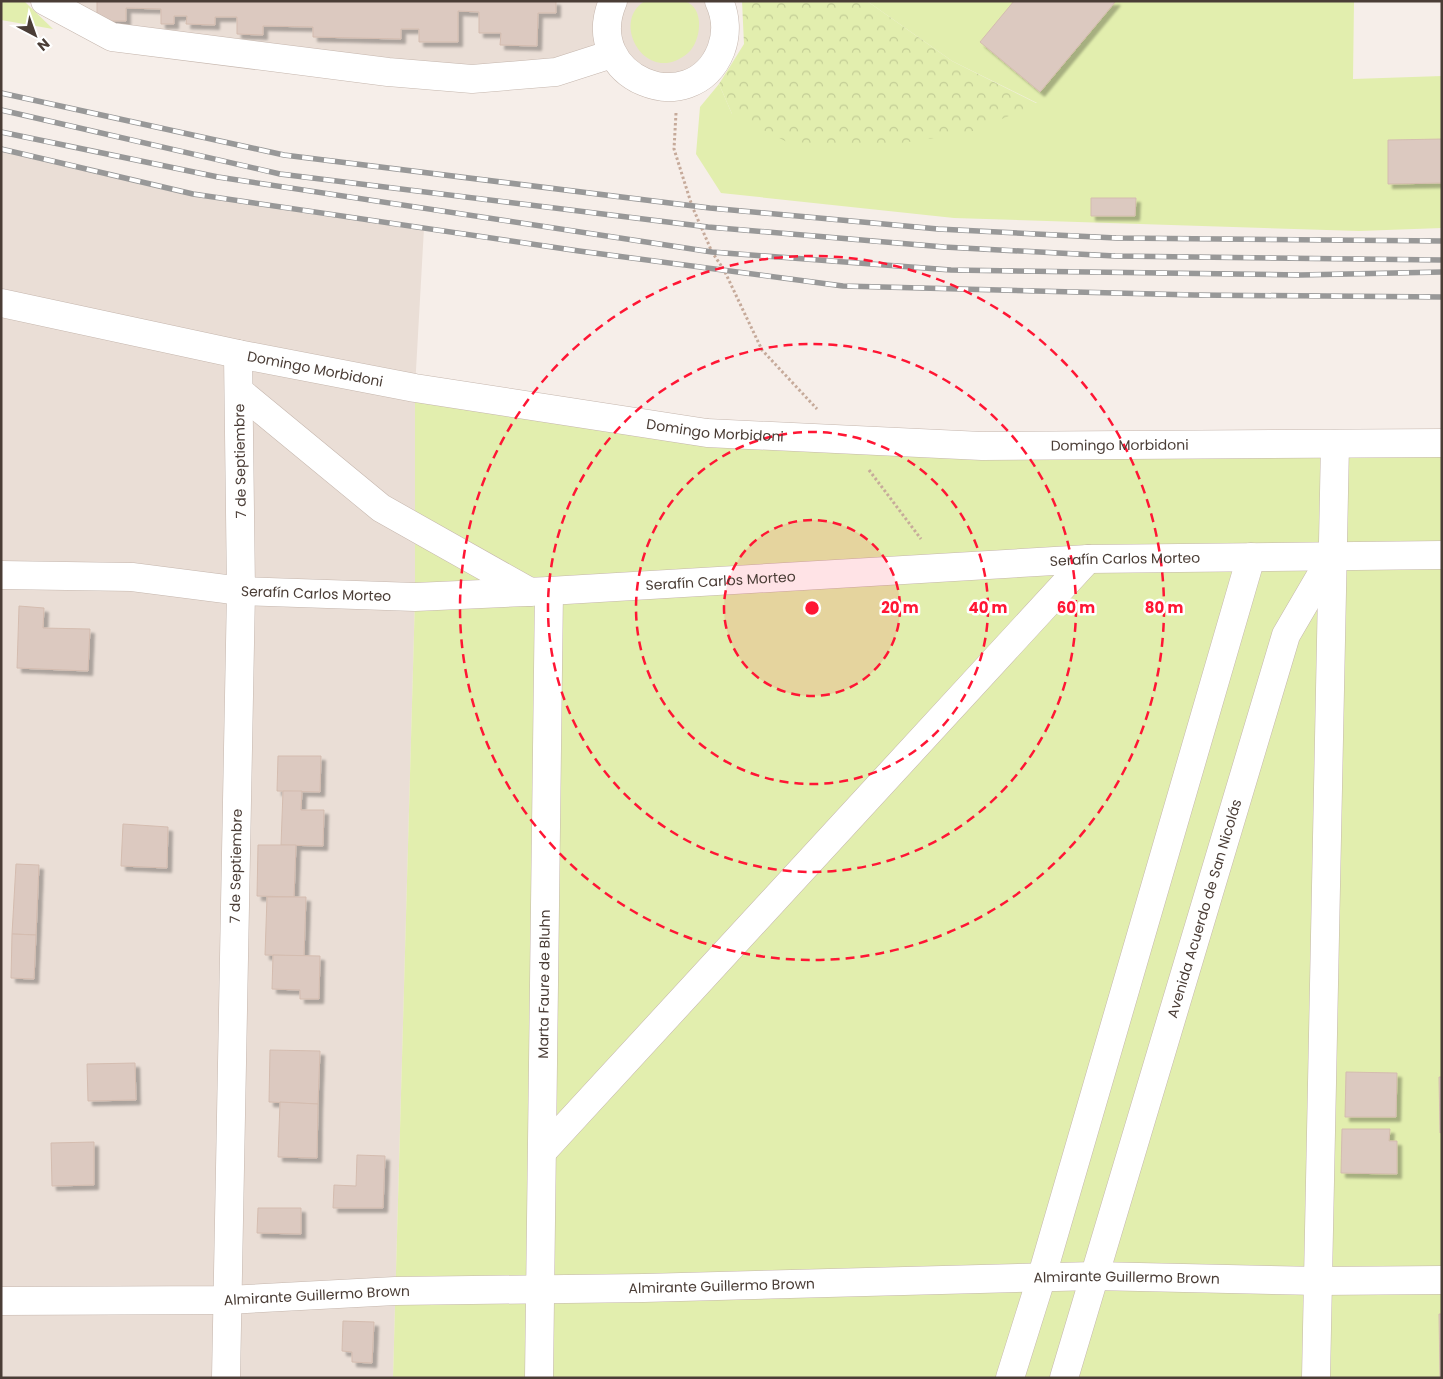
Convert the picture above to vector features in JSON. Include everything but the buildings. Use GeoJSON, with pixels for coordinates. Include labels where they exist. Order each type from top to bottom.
{"type":"FeatureCollection","features":[{"type":"Feature","properties":{"kind":"street"},"geometry":{"type":"LineString","coordinates":[[613,1],[606,26],[607,41],[612,54],[624,70],[641,81],[658,86],[677,87],[693,82],[707,72],[718,58],[724,42],[726,26],[718,1]]}},
{"type":"Feature","properties":{"kind":"street"},"geometry":{"type":"LineString","coordinates":[[48,3],[112,37],[388,72],[472,79],[556,72],[612,54]]}},
{"type":"Feature","properties":{"kind":"street","name":"Domingo Morbidoni"},"geometry":{"type":"LineString","coordinates":[[1,303],[238,354],[415,388],[707,432],[982,446],[1442,443]]}},
{"type":"Feature","properties":{"kind":"street","name":"7 de Septiembre"},"geometry":{"type":"LineString","coordinates":[[226,1378],[242,590],[238,354]]}},
{"type":"Feature","properties":{"kind":"street"},"geometry":{"type":"LineString","coordinates":[[239,391],[381,508],[540,591]]}},
{"type":"Feature","properties":{"kind":"street","name":"Avenida Acuerdo de San Nicolás"},"geometry":{"type":"LineString","coordinates":[[1064,1378],[1286,635],[1332,556],[1335,444]]}},
{"type":"Feature","properties":{"kind":"street"},"geometry":{"type":"LineString","coordinates":[[1316,1378],[1332,556]]}},
{"type":"Feature","properties":{"kind":"street","name":"Serafín Carlos Morteo"},"geometry":{"type":"LineString","coordinates":[[1,575],[132,577],[242,590],[415,597],[1088,559],[1442,556]]}},
{"type":"Feature","properties":{"kind":"street"},"geometry":{"type":"LineString","coordinates":[[1010,1378],[1041,1279],[1251,557]]}},
{"type":"Feature","properties":{"kind":"street"},"geometry":{"type":"LineString","coordinates":[[543,1152],[1088,559]]}},
{"type":"Feature","properties":{"kind":"street","name":"Marta Faure de Bluhn"},"geometry":{"type":"LineString","coordinates":[[539,1378],[543,1152],[540,591]]}},
{"type":"Feature","properties":{"kind":"street","name":"Almirante Guillermo Brown"},"geometry":{"type":"LineString","coordinates":[[1,1301],[228,1300],[395,1291],[541,1290],[1041,1279],[1095,1276],[1318,1281],[1442,1280]]}},
{"type":"Feature","properties":{"kind":"path"},"geometry":{"type":"LineString","coordinates":[[677,87],[674,149],[692,206],[712,252],[724,270],[762,350],[846,439],[942,567]]}},
{"type":"Feature","properties":{"kind":"shaded area"},"geometry":{"type":"Polygon","coordinates":[[[45,1],[719,1],[726,25],[677,87],[612,54],[556,72],[112,37],[45,1]]]}},
{"type":"Feature","properties":{"kind":"shaded area"},"geometry":{"type":"Polygon","coordinates":[[[1,149],[193,194],[424,228],[415,388],[415,597],[393,1378],[1,1378],[1,149]]]}},
{"type":"Feature","properties":{"kind":"green space"},"geometry":{"type":"Polygon","coordinates":[[[1,1],[24,1],[53,29],[1,20],[1,1]]]}},
{"type":"Feature","properties":{"kind":"green space"},"geometry":{"type":"Polygon","coordinates":[[[645,1],[684,1],[696,10],[699,25],[698,33],[696,41],[688,53],[673,62],[659,63],[647,57],[638,48],[632,36],[631,23],[635,11],[645,1]]]}},
{"type":"Feature","properties":{"kind":"green space"},"geometry":{"type":"Polygon","coordinates":[[[742,1],[867,1],[952,61],[1038,104],[968,133],[882,146],[787,142],[732,114],[719,84],[744,44],[742,1]]]}},
{"type":"Feature","properties":{"kind":"green space"},"geometry":{"type":"Polygon","coordinates":[[[867,1],[1354,1],[1353,79],[1442,76],[1442,228],[1359,231],[954,218],[721,193],[696,154],[700,107],[719,84],[732,114],[1037,103],[952,61],[867,1]]]}},
{"type":"Feature","properties":{"kind":"green space"},"geometry":{"type":"Polygon","coordinates":[[[415,388],[707,433],[1442,443],[1442,1378],[393,1378],[415,597],[415,388]]]}},
{"type":"Feature","properties":{"kind":"railway"},"geometry":{"type":"LineString","coordinates":[[1,93],[284,155],[710,208],[938,229],[1116,238],[1442,241]]}},
{"type":"Feature","properties":{"kind":"railway"},"geometry":{"type":"LineString","coordinates":[[1,110],[280,174],[708,227],[944,247],[1115,256],[1442,260]]}},
{"type":"Feature","properties":{"kind":"railway"},"geometry":{"type":"LineString","coordinates":[[1,132],[218,177],[712,252],[951,270],[1300,275],[1442,272]]}},
{"type":"Feature","properties":{"kind":"railway"},"geometry":{"type":"LineString","coordinates":[[1,149],[193,194],[579,251],[843,286],[1194,295],[1442,297]]}}]}
